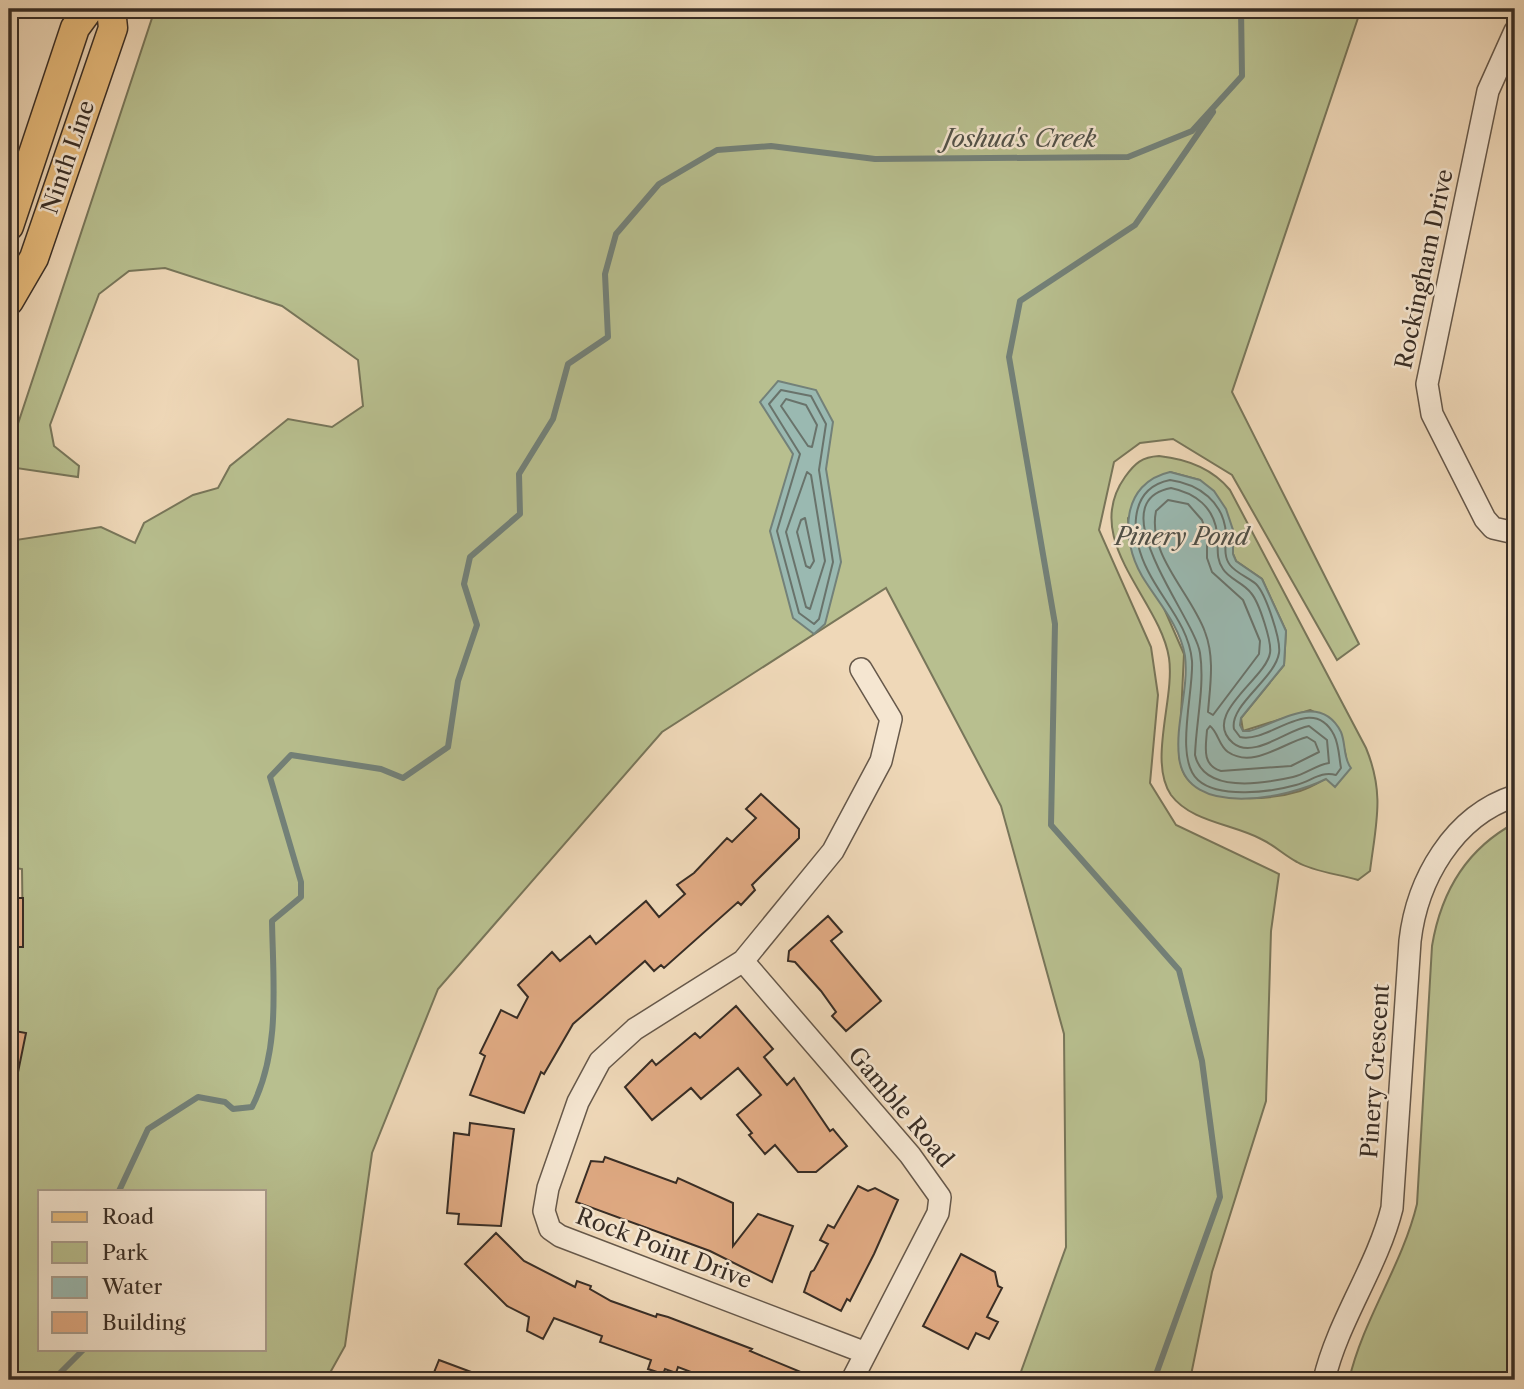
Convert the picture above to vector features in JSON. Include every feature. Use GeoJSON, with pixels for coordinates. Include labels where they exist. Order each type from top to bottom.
{"type":"FeatureCollection","features":[{"type":"Feature","properties":{"kind":"main road","name":"Ninth Line"},"geometry":{"type":"LineString","coordinates":[[9,226],[75,28],[89,9]]}},
{"type":"Feature","properties":{"kind":"main road","name":"Ninth Line"},"geometry":{"type":"LineString","coordinates":[[9,300],[34,258],[113,28],[111,9]]}},
{"type":"Feature","properties":{"kind":"street","name":"Rockingham Drive"},"geometry":{"type":"LineString","coordinates":[[1515,31],[1488,91],[1427,384],[1432,414],[1485,519],[1493,528],[1515,533]]}},
{"type":"Feature","properties":{"kind":"street","name":"Rock Point Drive"},"geometry":{"type":"LineString","coordinates":[[861,669],[891,719],[881,761],[833,851],[743,961],[635,1029],[600,1061],[578,1101],[548,1188],[544,1211],[550,1229],[560,1236],[866,1353]]}},
{"type":"Feature","properties":{"kind":"street","name":"Pinery Crescent"},"geometry":{"type":"LineString","coordinates":[[1324,1380],[1337,1341],[1392,1208],[1409,941],[1415,907],[1431,871],[1454,837],[1476,817],[1515,796]]}},
{"type":"Feature","properties":{"kind":"street","name":"Gamble Road"},"geometry":{"type":"LineString","coordinates":[[743,961],[910,1155],[940,1197],[938,1213],[852,1380]]}},
{"type":"Feature","properties":{"kind":"green space"},"geometry":{"type":"Polygon","coordinates":[[[155,9],[1361,9],[1232,392],[1359,644],[1337,660],[1232,475],[1173,439],[1140,443],[1114,462],[1099,530],[1151,647],[1158,695],[1150,783],[1176,825],[1279,874],[1271,931],[1266,1101],[1212,1272],[1190,1380],[1018,1380],[1066,1247],[1064,1034],[1001,806],[886,588],[662,732],[438,989],[372,1153],[345,1346],[326,1380],[9,1380],[9,947],[23,947],[22,869],[9,867],[9,541],[101,527],[135,543],[144,523],[193,495],[218,488],[230,466],[288,419],[332,427],[363,406],[358,360],[282,306],[165,268],[129,271],[99,294],[50,425],[54,446],[79,466],[78,477],[9,467],[9,451],[155,9]]]}},
{"type":"Feature","properties":{"kind":"green space"},"geometry":{"type":"Polygon","coordinates":[[[1159,456],[1189,462],[1207,470],[1230,490],[1366,748],[1375,780],[1377,809],[1370,871],[1358,880],[1304,865],[1261,839],[1201,817],[1179,804],[1171,795],[1162,765],[1169,692],[1169,658],[1163,636],[1117,546],[1112,524],[1114,500],[1125,477],[1139,462],[1159,456]],[[1170,472],[1128,518],[1129,537],[1141,573],[1163,606],[1184,654],[1179,757],[1183,770],[1196,786],[1224,796],[1273,797],[1300,791],[1325,779],[1347,763],[1343,745],[1332,724],[1310,710],[1243,731],[1241,718],[1284,665],[1286,631],[1262,579],[1236,561],[1233,554],[1233,530],[1200,480],[1170,472]]]}},
{"type":"Feature","properties":{"kind":"green space"},"geometry":{"type":"Polygon","coordinates":[[[1515,823],[1515,1380],[1349,1380],[1363,1335],[1402,1249],[1417,1204],[1432,946],[1436,926],[1458,874],[1483,846],[1515,823]]]}},
{"type":"Feature","properties":{"kind":"water"},"geometry":{"type":"Polygon","coordinates":[[[778,381],[816,390],[833,422],[826,469],[841,562],[825,624],[814,634],[793,618],[770,531],[793,454],[760,402],[778,381]]]}},
{"type":"Feature","properties":{"kind":"water","name":"Pinery Pond"},"geometry":{"type":"Polygon","coordinates":[[[1170,472],[1200,480],[1214,491],[1226,509],[1233,530],[1233,554],[1236,561],[1262,579],[1286,631],[1284,665],[1241,718],[1243,731],[1298,713],[1322,713],[1332,720],[1341,732],[1351,768],[1335,787],[1326,779],[1288,792],[1241,799],[1219,797],[1200,790],[1186,777],[1178,745],[1185,656],[1173,624],[1135,561],[1128,529],[1129,514],[1142,488],[1154,478],[1170,472]]]}},
{"type":"Feature","properties":{"kind":"building"},"geometry":{"type":"Polygon","coordinates":[[[761,794],[799,829],[799,838],[752,885],[755,890],[741,905],[738,902],[664,968],[661,965],[654,971],[645,961],[573,1024],[544,1074],[541,1072],[524,1113],[470,1095],[485,1056],[480,1053],[501,1010],[517,1018],[528,997],[518,985],[552,952],[560,961],[590,936],[596,944],[646,901],[659,917],[685,894],[677,885],[694,873],[727,838],[732,842],[756,818],[746,809],[761,794]]]}},
{"type":"Feature","properties":{"kind":"building"},"geometry":{"type":"Polygon","coordinates":[[[9,898],[23,898],[23,947],[9,947],[9,898]]]}},
{"type":"Feature","properties":{"kind":"building"},"geometry":{"type":"Polygon","coordinates":[[[828,916],[842,932],[831,941],[881,1001],[846,1031],[832,1016],[836,1012],[821,991],[795,962],[788,961],[789,951],[828,916]]]}},
{"type":"Feature","properties":{"kind":"building"},"geometry":{"type":"Polygon","coordinates":[[[736,1006],[773,1049],[764,1057],[787,1085],[794,1078],[830,1131],[833,1129],[847,1146],[816,1172],[798,1172],[775,1145],[765,1154],[749,1135],[752,1133],[737,1115],[761,1095],[738,1068],[701,1099],[691,1088],[652,1120],[625,1087],[652,1060],[656,1065],[695,1033],[700,1038],[736,1006]]]}},
{"type":"Feature","properties":{"kind":"building"},"geometry":{"type":"Polygon","coordinates":[[[9,1030],[26,1033],[16,1082],[9,1081],[9,1030]]]}},
{"type":"Feature","properties":{"kind":"building"},"geometry":{"type":"Polygon","coordinates":[[[470,1123],[514,1129],[501,1226],[458,1224],[459,1214],[447,1213],[454,1133],[469,1135],[470,1123]]]}},
{"type":"Feature","properties":{"kind":"building"},"geometry":{"type":"Polygon","coordinates":[[[605,1157],[676,1183],[678,1178],[733,1203],[733,1246],[758,1214],[793,1226],[772,1282],[710,1251],[576,1202],[591,1161],[603,1162],[605,1157]]]}},
{"type":"Feature","properties":{"kind":"building"},"geometry":{"type":"Polygon","coordinates":[[[858,1186],[868,1191],[875,1188],[898,1200],[850,1301],[847,1299],[841,1311],[804,1292],[811,1272],[828,1244],[820,1240],[828,1225],[834,1228],[858,1186]]]}},
{"type":"Feature","properties":{"kind":"building"},"geometry":{"type":"Polygon","coordinates":[[[496,1233],[524,1261],[575,1287],[577,1281],[591,1286],[590,1289],[611,1301],[656,1317],[657,1314],[668,1317],[752,1349],[750,1351],[820,1380],[712,1380],[678,1367],[676,1373],[665,1369],[663,1374],[648,1369],[651,1360],[600,1342],[602,1336],[554,1318],[543,1339],[527,1331],[529,1317],[507,1306],[465,1264],[496,1233]]]}},
{"type":"Feature","properties":{"kind":"building"},"geometry":{"type":"Polygon","coordinates":[[[961,1254],[995,1272],[998,1286],[1002,1288],[987,1317],[998,1322],[989,1339],[976,1333],[968,1349],[923,1326],[961,1254]]]}},
{"type":"Feature","properties":{"kind":"building"},"geometry":{"type":"Polygon","coordinates":[[[439,1360],[490,1379],[490,1380],[431,1380],[439,1360]]]}},
{"type":"Feature","properties":{"kind":"waterway","name":"Joshua's Creek"},"geometry":{"type":"LineString","coordinates":[[119,1190],[148,1129],[198,1097],[225,1102],[233,1109],[252,1107],[261,1085],[268,1062],[273,1016],[272,921],[301,897],[301,882],[270,777],[291,755],[381,769],[403,778],[448,747],[458,681],[477,625],[464,584],[470,557],[520,514],[519,474],[553,419],[568,364],[608,337],[605,274],[616,234],[659,184],[717,150],[771,146],[875,159],[1128,157],[1192,131],[1242,76],[1241,9]]}},
{"type":"Feature","properties":{"kind":"waterway"},"geometry":{"type":"LineString","coordinates":[[1154,1380],[1220,1197],[1202,1061],[1179,970],[1051,825],[1055,624],[1009,357],[1020,301],[1135,225],[1213,112]]}},
{"type":"Feature","properties":{"kind":"waterway"},"geometry":{"type":"LineString","coordinates":[[53,1380],[83,1350]]}}]}
